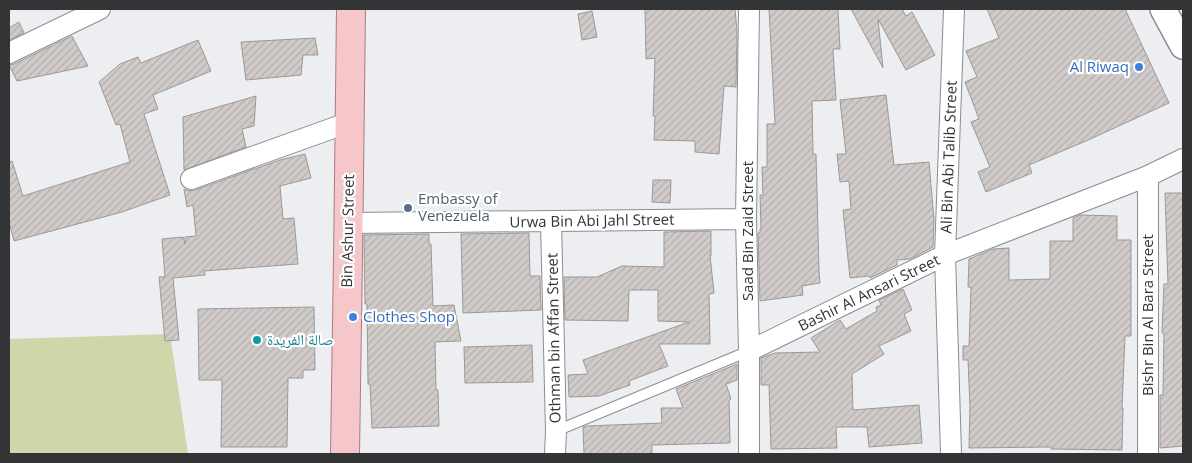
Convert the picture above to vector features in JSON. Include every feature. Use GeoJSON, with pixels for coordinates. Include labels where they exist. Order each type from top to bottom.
{"type":"FeatureCollection","features":[{"type":"Feature","properties":{"kind":"main road","name":"Bin Ashur Street"},"geometry":{"type":"LineString","coordinates":[[345,454],[351,9]]}},
{"type":"Feature","properties":{"kind":"street"},"geometry":{"type":"LineString","coordinates":[[9,53],[100,9]]}},
{"type":"Feature","properties":{"kind":"street","name":"Saad Bin Zaid Street"},"geometry":{"type":"LineString","coordinates":[[748,454],[749,351],[746,219],[749,9]]}},
{"type":"Feature","properties":{"kind":"street","name":"Ali Bin Abi Talib Street"},"geometry":{"type":"LineString","coordinates":[[951,454],[945,255],[954,9]]}},
{"type":"Feature","properties":{"kind":"street"},"geometry":{"type":"LineString","coordinates":[[1168,10],[1183,46]]}},
{"type":"Feature","properties":{"kind":"street"},"geometry":{"type":"LineString","coordinates":[[191,178],[350,122]]}},
{"type":"Feature","properties":{"kind":"street","name":"Bashir Al Ansari Street"},"geometry":{"type":"LineString","coordinates":[[749,351],[945,255],[1148,176],[1183,159]]}},
{"type":"Feature","properties":{"kind":"street","name":"Bishr Bin Al Bara Street"},"geometry":{"type":"LineString","coordinates":[[1148,176],[1148,454]]}},
{"type":"Feature","properties":{"kind":"street","name":"Urwa Bin Abi Jahl Street"},"geometry":{"type":"LineString","coordinates":[[348,223],[746,219]]}},
{"type":"Feature","properties":{"kind":"street","name":"Othman bin Affan Street"},"geometry":{"type":"LineString","coordinates":[[551,222],[555,454]]}},
{"type":"Feature","properties":{"kind":"lane","name":"Bashir Al Ansari Street"},"geometry":{"type":"LineString","coordinates":[[556,431],[749,351]]}},
{"type":"Feature","properties":{"kind":"green space"},"geometry":{"type":"Polygon","coordinates":[[[170,334],[188,454],[9,454],[9,339],[170,334]]]}},
{"type":"Feature","properties":{"kind":"building"},"geometry":{"type":"Polygon","coordinates":[[[645,9],[735,9],[737,32],[736,87],[724,86],[719,154],[695,152],[695,141],[654,140],[655,58],[646,59],[645,9]]]}},
{"type":"Feature","properties":{"kind":"building"},"geometry":{"type":"Polygon","coordinates":[[[769,9],[838,9],[840,49],[833,49],[836,100],[812,101],[813,154],[816,154],[820,283],[802,286],[803,295],[760,301],[758,233],[760,233],[761,228],[760,195],[763,195],[762,167],[767,167],[767,124],[775,124],[769,9]]]}},
{"type":"Feature","properties":{"kind":"building"},"geometry":{"type":"Polygon","coordinates":[[[851,9],[902,9],[906,16],[912,12],[935,55],[906,70],[878,19],[883,68],[851,9]]]}},
{"type":"Feature","properties":{"kind":"building"},"geometry":{"type":"Polygon","coordinates":[[[987,9],[1125,9],[1169,103],[1029,165],[1032,173],[986,192],[978,172],[990,167],[971,122],[979,119],[965,82],[977,77],[966,51],[999,38],[987,9]]]}},
{"type":"Feature","properties":{"kind":"building"},"geometry":{"type":"Polygon","coordinates":[[[592,11],[597,37],[582,40],[578,14],[592,11]]]}},
{"type":"Feature","properties":{"kind":"building"},"geometry":{"type":"Polygon","coordinates":[[[19,22],[24,33],[9,40],[9,28],[19,22]]]}},
{"type":"Feature","properties":{"kind":"building"},"geometry":{"type":"Polygon","coordinates":[[[72,36],[88,66],[17,81],[9,65],[72,36]]]}},
{"type":"Feature","properties":{"kind":"building"},"geometry":{"type":"Polygon","coordinates":[[[315,38],[318,55],[303,55],[301,75],[246,80],[241,42],[315,38]]]}},
{"type":"Feature","properties":{"kind":"building"},"geometry":{"type":"Polygon","coordinates":[[[198,40],[211,71],[153,95],[158,109],[144,114],[170,195],[122,212],[14,241],[9,222],[9,162],[12,161],[23,196],[130,162],[120,124],[116,125],[99,82],[120,64],[138,57],[141,63],[198,40]]]}},
{"type":"Feature","properties":{"kind":"building"},"geometry":{"type":"Polygon","coordinates":[[[886,95],[894,165],[929,162],[934,220],[933,247],[910,259],[897,260],[897,265],[870,278],[869,276],[850,278],[843,210],[851,209],[849,181],[840,182],[837,154],[846,154],[840,100],[886,95]]]}},
{"type":"Feature","properties":{"kind":"building"},"geometry":{"type":"Polygon","coordinates":[[[256,96],[254,126],[242,129],[246,147],[184,170],[183,117],[256,96]]]}},
{"type":"Feature","properties":{"kind":"building"},"geometry":{"type":"Polygon","coordinates":[[[305,154],[311,178],[280,186],[283,219],[294,218],[298,264],[204,271],[205,275],[173,278],[179,340],[165,341],[159,277],[165,277],[162,239],[183,237],[185,244],[185,237],[196,236],[193,205],[187,207],[184,189],[189,191],[195,190],[280,160],[305,154]]]}},
{"type":"Feature","properties":{"kind":"building"},"geometry":{"type":"Polygon","coordinates":[[[653,180],[671,180],[670,203],[652,202],[653,180]]]}},
{"type":"Feature","properties":{"kind":"building"},"geometry":{"type":"Polygon","coordinates":[[[1165,193],[1183,193],[1183,446],[1160,448],[1160,395],[1163,395],[1164,333],[1162,333],[1164,284],[1168,284],[1165,193]]]}},
{"type":"Feature","properties":{"kind":"building"},"geometry":{"type":"Polygon","coordinates":[[[1080,215],[1117,216],[1117,240],[1131,240],[1131,336],[1125,336],[1122,450],[1051,449],[1051,447],[969,448],[968,360],[963,360],[963,346],[969,346],[971,287],[968,287],[969,259],[993,249],[1009,248],[1009,280],[1050,279],[1050,241],[1073,241],[1073,218],[1080,215]]]}},
{"type":"Feature","properties":{"kind":"building"},"geometry":{"type":"Polygon","coordinates":[[[711,231],[710,255],[714,293],[709,294],[710,344],[659,344],[668,366],[629,381],[630,385],[599,396],[569,397],[568,375],[588,374],[583,360],[689,322],[658,321],[658,290],[629,290],[628,321],[565,320],[564,277],[597,277],[622,266],[664,267],[664,232],[711,231]]]}},
{"type":"Feature","properties":{"kind":"building"},"geometry":{"type":"Polygon","coordinates":[[[529,233],[530,276],[540,276],[541,310],[463,313],[461,234],[529,233]]]}},
{"type":"Feature","properties":{"kind":"building"},"geometry":{"type":"Polygon","coordinates":[[[429,234],[433,306],[454,305],[461,341],[435,342],[439,426],[372,428],[370,384],[368,384],[364,235],[429,234]]]}},
{"type":"Feature","properties":{"kind":"building"},"geometry":{"type":"Polygon","coordinates":[[[903,289],[912,310],[904,314],[911,331],[879,346],[884,354],[852,374],[853,410],[919,405],[922,443],[869,447],[867,427],[836,427],[837,448],[771,449],[769,385],[761,385],[761,358],[775,353],[820,352],[811,338],[840,320],[846,329],[877,311],[876,307],[881,305],[879,300],[903,289]]]}},
{"type":"Feature","properties":{"kind":"building","name":"صالة الفريدة"},"geometry":{"type":"Polygon","coordinates":[[[314,307],[315,370],[303,370],[303,378],[288,378],[287,447],[221,447],[222,380],[199,380],[198,309],[314,307]]]}},
{"type":"Feature","properties":{"kind":"building"},"geometry":{"type":"Polygon","coordinates":[[[532,345],[533,382],[465,383],[464,347],[532,345]]]}},
{"type":"Feature","properties":{"kind":"building"},"geometry":{"type":"Polygon","coordinates":[[[737,364],[737,380],[726,384],[731,399],[729,400],[730,443],[652,445],[652,454],[584,454],[583,427],[662,423],[661,408],[683,408],[676,389],[737,364]]]}},
{"type":"Feature","properties":{"kind":"place","name":"Al Riwaq"},"geometry":{"type":"Point","coordinates":[1139,67]}},
{"type":"Feature","properties":{"kind":"place","name":"Embassy of Venezuela"},"geometry":{"type":"Point","coordinates":[408,208]}},
{"type":"Feature","properties":{"kind":"place","name":"Clothes Shop"},"geometry":{"type":"Point","coordinates":[353,317]}},
{"type":"Feature","properties":{"kind":"place","name":"صالة الفريدة"},"geometry":{"type":"Point","coordinates":[257,340]}}]}
